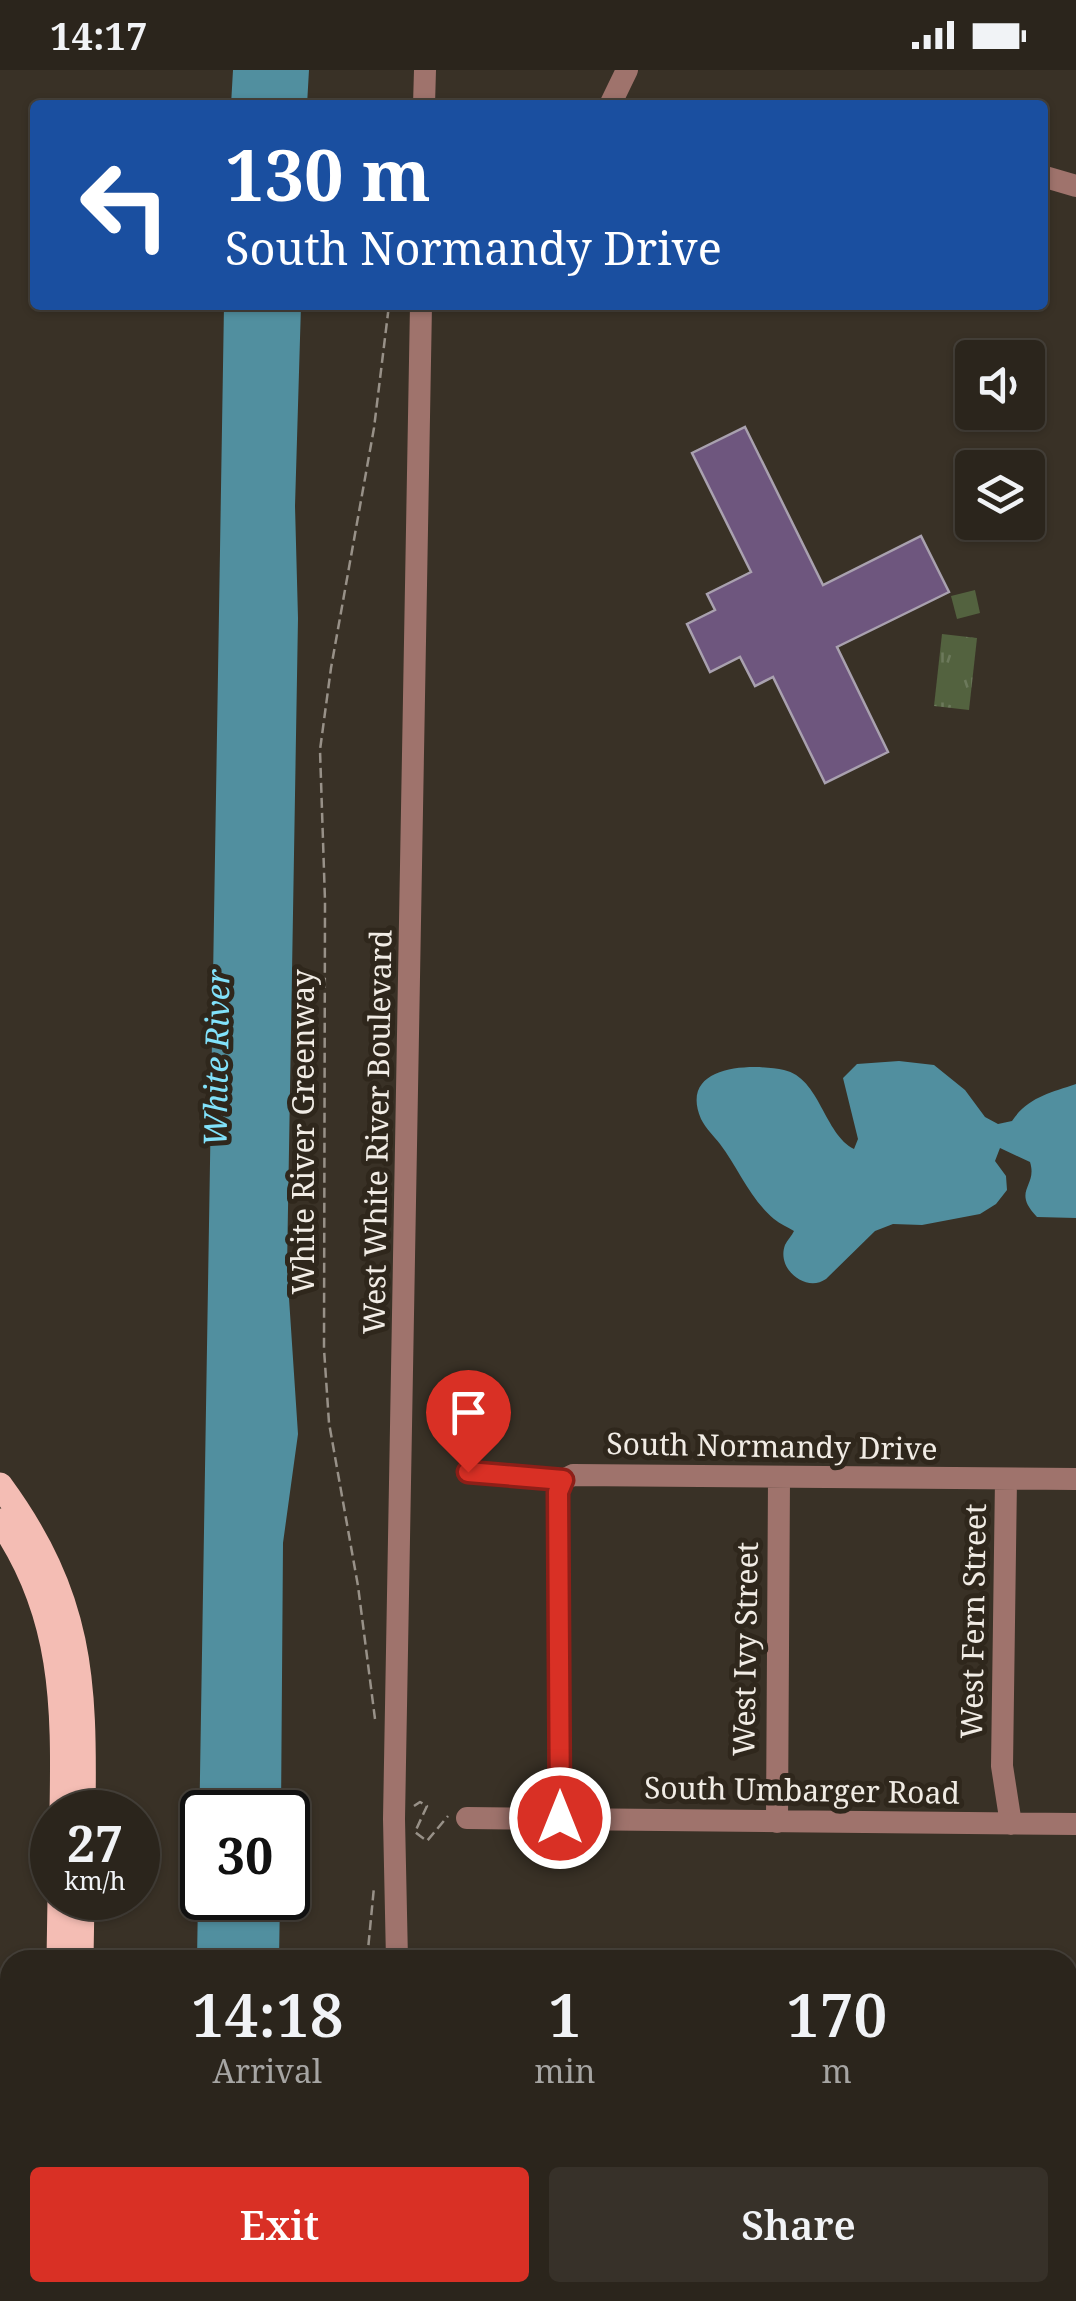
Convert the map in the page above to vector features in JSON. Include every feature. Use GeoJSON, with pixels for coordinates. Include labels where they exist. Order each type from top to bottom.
{"type":"FeatureCollection","features":[{"type":"Feature","properties":{"kind":"main road"},"geometry":{"type":"LineString","coordinates":[[0,1485],[41,1548],[70,1621],[85,1710],[84,1790]]}},
{"type":"Feature","properties":{"kind":"main road"},"geometry":{"type":"LineString","coordinates":[[0,1521],[37,1592],[57,1663],[63,1711],[62,1790]]}},
{"type":"Feature","properties":{"kind":"main road"},"geometry":{"type":"LineString","coordinates":[[59,1950],[60,1920]]}},
{"type":"Feature","properties":{"kind":"main road"},"geometry":{"type":"LineString","coordinates":[[81,1950],[82,1920]]}},
{"type":"Feature","properties":{"kind":"street"},"geometry":{"type":"LineString","coordinates":[[424,100],[425,70]]}},
{"type":"Feature","properties":{"kind":"street"},"geometry":{"type":"LineString","coordinates":[[612,100],[627,70]]}},
{"type":"Feature","properties":{"kind":"street"},"geometry":{"type":"LineString","coordinates":[[1048,178],[1076,186]]}},
{"type":"Feature","properties":{"kind":"street","name":"West White River Boulevard"},"geometry":{"type":"LineString","coordinates":[[398,1950],[394,1818],[421,310]]}},
{"type":"Feature","properties":{"kind":"street","name":"South Normandy Drive"},"geometry":{"type":"LineString","coordinates":[[468,1472],[563,1480],[573,1475],[1076,1479]]}},
{"type":"Feature","properties":{"kind":"street","name":"West Ivy Street"},"geometry":{"type":"LineString","coordinates":[[777,1822],[779,1478]]}},
{"type":"Feature","properties":{"kind":"street","name":"West Fern Street"},"geometry":{"type":"LineString","coordinates":[[1006,1479],[1002,1766],[1011,1824]]}},
{"type":"Feature","properties":{"kind":"street"},"geometry":{"type":"LineString","coordinates":[[560,1818],[558,1492],[563,1480]]}},
{"type":"Feature","properties":{"kind":"street","name":"South Umbarger Road"},"geometry":{"type":"LineString","coordinates":[[467,1818],[1076,1824]]}},
{"type":"Feature","properties":{"kind":"path","name":"White River Greenway"},"geometry":{"type":"LineString","coordinates":[[375,1721],[358,1586],[330,1423],[324,1349],[325,901],[320,750],[374,428],[388,310]]}},
{"type":"Feature","properties":{"kind":"path"},"geometry":{"type":"LineString","coordinates":[[394,1818],[406,1818],[420,1802],[428,1806],[416,1832],[427,1841],[451,1813],[467,1818]]}},
{"type":"Feature","properties":{"kind":"path"},"geometry":{"type":"LineString","coordinates":[[368,1950],[375,1876]]}},
{"type":"Feature","properties":{"kind":"green space"},"geometry":{"type":"Polygon","coordinates":[[[975,590],[980,613],[957,619],[951,596],[975,590]]]}},
{"type":"Feature","properties":{"kind":"green space"},"geometry":{"type":"Polygon","coordinates":[[[942,634],[977,638],[969,710],[934,706],[942,634]]]}},
{"type":"Feature","properties":{"kind":"water"},"geometry":{"type":"Polygon","coordinates":[[[233,70],[309,70],[307,100],[231,100],[233,70]]]}},
{"type":"Feature","properties":{"kind":"water","name":"White River"},"geometry":{"type":"Polygon","coordinates":[[[224,310],[301,310],[295,506],[298,618],[287,1268],[298,1434],[283,1543],[281,1790],[200,1790],[224,310]]]}},
{"type":"Feature","properties":{"kind":"water"},"geometry":{"type":"Polygon","coordinates":[[[899,1061],[934,1065],[965,1090],[985,1117],[998,1124],[1012,1121],[1040,1097],[1076,1084],[1076,1218],[1037,1217],[1025,1194],[1031,1177],[1030,1162],[1000,1148],[995,1161],[1006,1176],[1007,1190],[996,1204],[980,1214],[922,1225],[893,1224],[875,1231],[826,1279],[818,1283],[802,1281],[789,1270],[783,1254],[794,1231],[758,1203],[703,1123],[697,1101],[700,1088],[708,1078],[737,1068],[784,1070],[806,1084],[835,1131],[854,1149],[858,1139],[843,1078],[857,1064],[899,1061]]]}},
{"type":"Feature","properties":{"kind":"water"},"geometry":{"type":"Polygon","coordinates":[[[198,1920],[280,1920],[279,1950],[197,1950],[198,1920]]]}},
{"type":"Feature","properties":{"kind":"building"},"geometry":{"type":"Polygon","coordinates":[[[745,427],[823,585],[921,536],[949,592],[837,647],[888,752],[825,783],[773,677],[755,686],[740,657],[710,672],[687,624],[715,610],[707,594],[751,572],[692,453],[745,427]]]}},
{"type":"Feature","properties":{"kind":"route"},"geometry":{"type":"LineString","coordinates":[[468,1472],[563,1480],[558,1492],[560,1818]]}}]}
